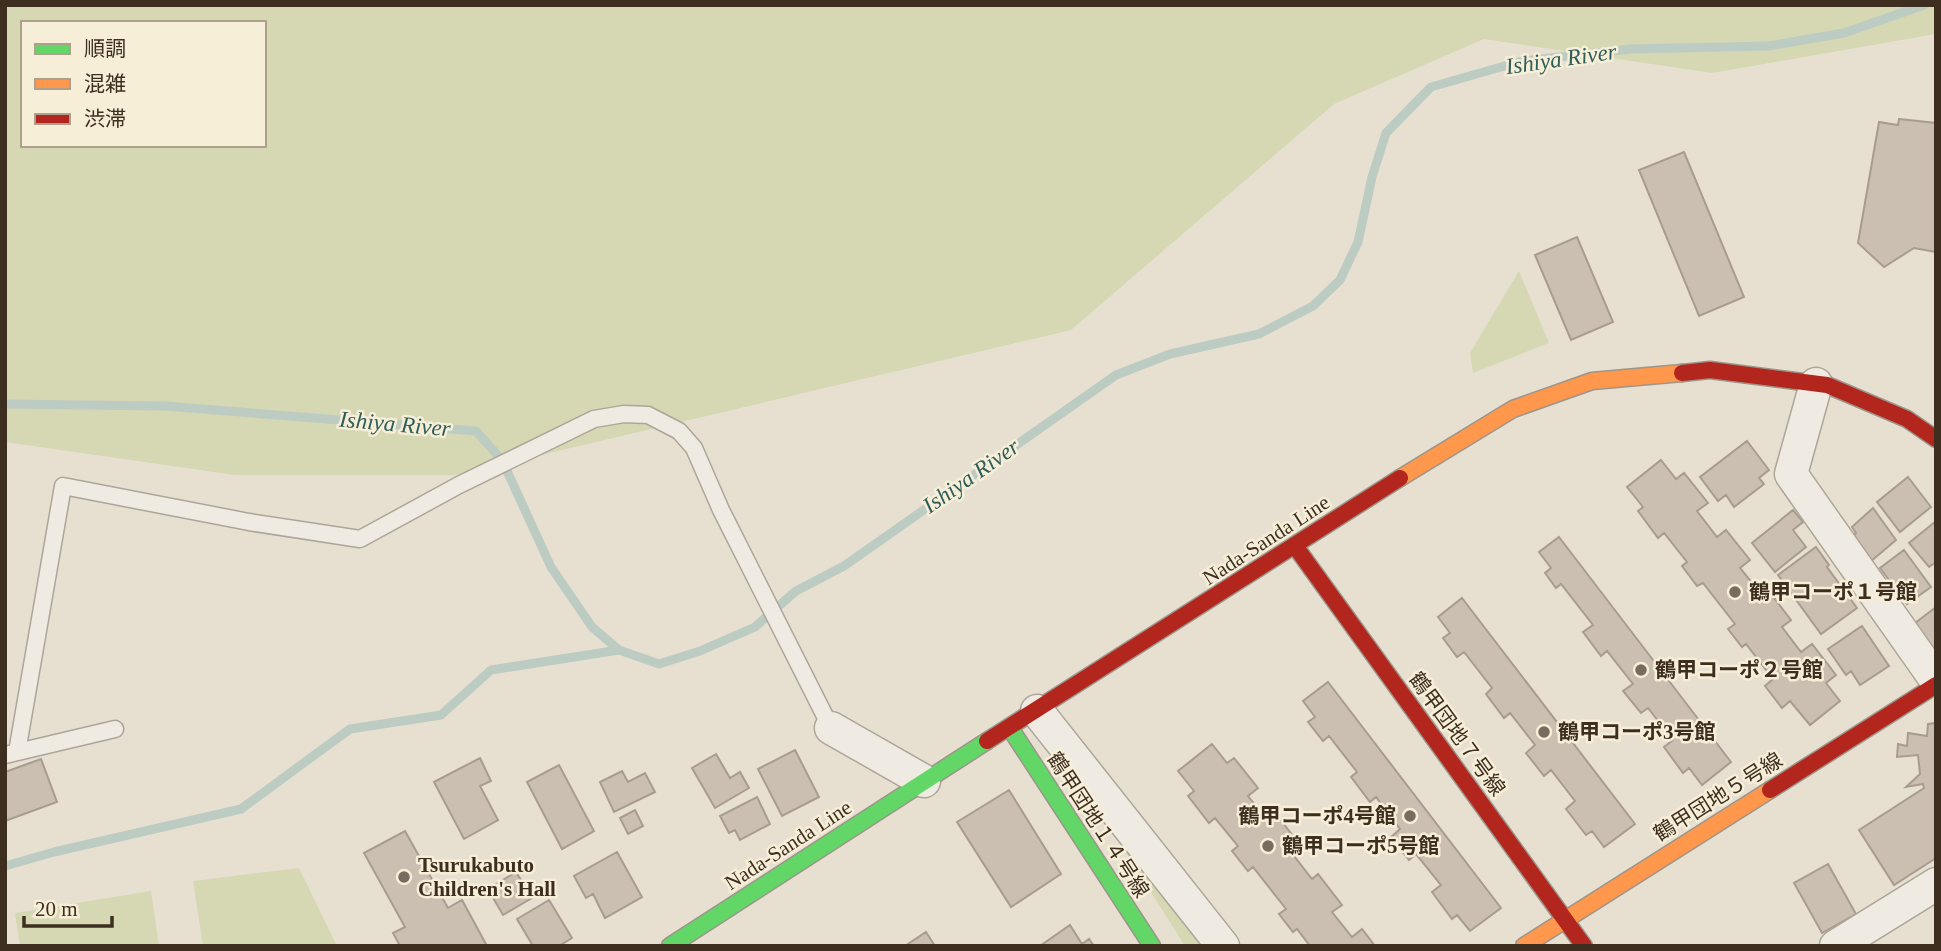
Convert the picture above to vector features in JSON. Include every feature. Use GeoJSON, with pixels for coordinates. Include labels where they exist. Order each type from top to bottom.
{"type":"FeatureCollection","features":[{"type":"Feature","properties":{"kind":"main road","name":"Nada-Sanda Line"},"geometry":{"type":"LineString","coordinates":[[670,946],[1419,465],[1513,408],[1592,381],[1710,370],[1827,385],[1907,419],[1936,439]]}},
{"type":"Feature","properties":{"kind":"main road","name":"鶴甲団地７号線"},"geometry":{"type":"LineString","coordinates":[[1295,546],[1584,946]]}},
{"type":"Feature","properties":{"kind":"main road","name":"鶴甲団地５号線"},"geometry":{"type":"LineString","coordinates":[[1524,946],[1936,682]]}},
{"type":"Feature","properties":{"kind":"main road","name":"鶴甲団地１４号線"},"geometry":{"type":"LineString","coordinates":[[1010,728],[1152,946]]}},
{"type":"Feature","properties":{"kind":"street"},"geometry":{"type":"LineString","coordinates":[[1816,384],[1791,474],[1936,682]]}},
{"type":"Feature","properties":{"kind":"street"},"geometry":{"type":"LineString","coordinates":[[1037,711],[1223,946]]}},
{"type":"Feature","properties":{"kind":"street"},"geometry":{"type":"LineString","coordinates":[[831,728],[924,781]]}},
{"type":"Feature","properties":{"kind":"street"},"geometry":{"type":"LineString","coordinates":[[1836,946],[1936,884]]}},
{"type":"Feature","properties":{"kind":"lane"},"geometry":{"type":"LineString","coordinates":[[115,729],[11,754],[63,486],[249,522],[360,539],[458,485],[594,419],[624,414],[648,415],[680,431],[694,448],[721,510],[831,728]]}},
{"type":"Feature","properties":{"kind":"green space"},"geometry":{"type":"Polygon","coordinates":[[[5,5],[1936,5],[1936,34],[1712,73],[1484,39],[1334,104],[1071,330],[456,475],[235,475],[5,442],[5,5]]]}},
{"type":"Feature","properties":{"kind":"green space"},"geometry":{"type":"Polygon","coordinates":[[[1519,271],[1549,343],[1473,373],[1470,353],[1519,271]]]}},
{"type":"Feature","properties":{"kind":"green space"},"geometry":{"type":"Polygon","coordinates":[[[1075,772],[1204,946],[1185,946],[1075,772]]]}},
{"type":"Feature","properties":{"kind":"green space"},"geometry":{"type":"Polygon","coordinates":[[[299,868],[337,946],[203,946],[193,881],[299,868]]]}},
{"type":"Feature","properties":{"kind":"green space"},"geometry":{"type":"Polygon","coordinates":[[[151,891],[159,946],[20,946],[15,913],[151,891]]]}},
{"type":"Feature","properties":{"kind":"building"},"geometry":{"type":"Polygon","coordinates":[[[1899,119],[1936,123],[1936,252],[1914,248],[1884,267],[1858,243],[1879,122],[1898,125],[1899,119]]]}},
{"type":"Feature","properties":{"kind":"building"},"geometry":{"type":"Polygon","coordinates":[[[1684,152],[1744,297],[1699,316],[1639,170],[1684,152]]]}},
{"type":"Feature","properties":{"kind":"building"},"geometry":{"type":"Polygon","coordinates":[[[1577,237],[1613,322],[1571,340],[1535,255],[1577,237]]]}},
{"type":"Feature","properties":{"kind":"building"},"geometry":{"type":"Polygon","coordinates":[[[1747,441],[1769,470],[1759,478],[1764,484],[1734,507],[1726,495],[1718,501],[1700,477],[1747,441]]]}},
{"type":"Feature","properties":{"kind":"building","name":"鶴甲コーポ１号館"},"geometry":{"type":"Polygon","coordinates":[[[1661,460],[1676,479],[1684,473],[1708,503],[1697,511],[1717,537],[1726,530],[1750,560],[1740,568],[1762,595],[1768,590],[1791,620],[1782,627],[1801,652],[1812,644],[1836,675],[1826,683],[1840,701],[1810,725],[1790,701],[1782,708],[1765,686],[1773,679],[1746,644],[1742,647],[1728,629],[1735,624],[1703,583],[1697,586],[1682,566],[1687,562],[1664,533],[1658,538],[1638,511],[1643,507],[1627,487],[1661,460]]]}},
{"type":"Feature","properties":{"kind":"building"},"geometry":{"type":"Polygon","coordinates":[[[1908,477],[1931,507],[1900,532],[1877,502],[1908,477]]]}},
{"type":"Feature","properties":{"kind":"building"},"geometry":{"type":"Polygon","coordinates":[[[1873,508],[1896,540],[1870,562],[1853,536],[1856,533],[1852,527],[1873,508]]]}},
{"type":"Feature","properties":{"kind":"building"},"geometry":{"type":"Polygon","coordinates":[[[1793,510],[1803,522],[1793,530],[1806,547],[1775,572],[1752,543],[1793,510]]]}},
{"type":"Feature","properties":{"kind":"building"},"geometry":{"type":"Polygon","coordinates":[[[1936,521],[1936,562],[1929,567],[1909,543],[1936,521]]]}},
{"type":"Feature","properties":{"kind":"building","name":"鶴甲コーポ２号館"},"geometry":{"type":"Polygon","coordinates":[[[1559,537],[1731,762],[1702,785],[1689,768],[1683,773],[1664,747],[1673,740],[1648,708],[1641,713],[1623,691],[1633,684],[1607,651],[1601,656],[1583,632],[1593,625],[1561,584],[1556,588],[1545,573],[1551,568],[1539,552],[1559,537]]]}},
{"type":"Feature","properties":{"kind":"building"},"geometry":{"type":"Polygon","coordinates":[[[1816,547],[1857,608],[1821,634],[1778,575],[1816,547]]]}},
{"type":"Feature","properties":{"kind":"building"},"geometry":{"type":"Polygon","coordinates":[[[1904,550],[1931,587],[1907,604],[1880,568],[1904,550]]]}},
{"type":"Feature","properties":{"kind":"building","name":"鶴甲コーポ3号館"},"geometry":{"type":"Polygon","coordinates":[[[1462,598],[1635,824],[1604,847],[1592,831],[1586,835],[1566,809],[1575,801],[1551,770],[1544,776],[1526,753],[1535,745],[1510,713],[1504,718],[1486,694],[1492,688],[1464,652],[1457,657],[1443,638],[1450,633],[1438,617],[1462,598]]]}},
{"type":"Feature","properties":{"kind":"building"},"geometry":{"type":"Polygon","coordinates":[[[1936,607],[1936,652],[1914,624],[1936,607]]]}},
{"type":"Feature","properties":{"kind":"building"},"geometry":{"type":"Polygon","coordinates":[[[1862,626],[1889,666],[1860,685],[1851,671],[1846,675],[1828,649],[1862,626]]]}},
{"type":"Feature","properties":{"kind":"building","name":"鶴甲コーポ4号館"},"geometry":{"type":"Polygon","coordinates":[[[1328,682],[1501,908],[1470,931],[1457,915],[1452,919],[1432,892],[1441,885],[1416,854],[1409,860],[1391,837],[1400,829],[1376,797],[1370,802],[1351,777],[1357,772],[1329,736],[1323,741],[1308,722],[1315,717],[1303,701],[1328,682]]]}},
{"type":"Feature","properties":{"kind":"building"},"geometry":{"type":"Polygon","coordinates":[[[1936,723],[1936,858],[1894,885],[1859,830],[1924,788],[1923,784],[1906,787],[1920,774],[1918,755],[1897,757],[1898,744],[1907,746],[1908,733],[1927,736],[1928,724],[1936,723]]]}},
{"type":"Feature","properties":{"kind":"building","name":"鶴甲コーポ5号館"},"geometry":{"type":"Polygon","coordinates":[[[1212,744],[1227,763],[1234,758],[1258,788],[1248,796],[1268,821],[1276,814],[1300,845],[1291,852],[1312,879],[1318,874],[1342,905],[1332,912],[1352,937],[1362,929],[1375,946],[1310,946],[1297,929],[1293,932],[1279,914],[1286,909],[1253,867],[1248,871],[1232,851],[1238,846],[1215,818],[1209,823],[1188,796],[1194,791],[1178,771],[1212,744]]]}},
{"type":"Feature","properties":{"kind":"building"},"geometry":{"type":"Polygon","coordinates":[[[795,750],[819,797],[782,816],[758,769],[795,750]]]}},
{"type":"Feature","properties":{"kind":"building"},"geometry":{"type":"Polygon","coordinates":[[[716,754],[730,778],[740,772],[749,788],[715,808],[692,768],[716,754]]]}},
{"type":"Feature","properties":{"kind":"building"},"geometry":{"type":"Polygon","coordinates":[[[480,758],[491,781],[480,786],[498,820],[464,839],[434,782],[480,758]]]}},
{"type":"Feature","properties":{"kind":"building"},"geometry":{"type":"Polygon","coordinates":[[[41,759],[57,802],[5,821],[5,772],[41,759]]]}},
{"type":"Feature","properties":{"kind":"building"},"geometry":{"type":"Polygon","coordinates":[[[559,765],[594,831],[562,849],[527,782],[559,765]]]}},
{"type":"Feature","properties":{"kind":"building"},"geometry":{"type":"Polygon","coordinates":[[[622,771],[628,782],[645,773],[655,792],[614,812],[600,782],[622,771]]]}},
{"type":"Feature","properties":{"kind":"building"},"geometry":{"type":"Polygon","coordinates":[[[1009,790],[1061,874],[1011,907],[957,822],[1009,790]]]}},
{"type":"Feature","properties":{"kind":"building"},"geometry":{"type":"Polygon","coordinates":[[[757,797],[770,824],[740,840],[735,830],[729,833],[720,816],[757,797]]]}},
{"type":"Feature","properties":{"kind":"building"},"geometry":{"type":"Polygon","coordinates":[[[635,810],[643,826],[628,834],[620,818],[635,810]]]}},
{"type":"Feature","properties":{"kind":"building","name":"Tsurukabuto Children's Hall"},"geometry":{"type":"Polygon","coordinates":[[[405,831],[448,908],[462,900],[487,946],[400,946],[393,933],[405,927],[364,853],[405,831]]]}},
{"type":"Feature","properties":{"kind":"building"},"geometry":{"type":"Polygon","coordinates":[[[617,852],[642,897],[605,918],[593,894],[586,898],[574,876],[617,852]]]}},
{"type":"Feature","properties":{"kind":"building"},"geometry":{"type":"Polygon","coordinates":[[[1828,864],[1856,914],[1822,933],[1794,883],[1828,864]]]}},
{"type":"Feature","properties":{"kind":"building"},"geometry":{"type":"Polygon","coordinates":[[[516,872],[532,898],[503,915],[488,889],[516,872]]]}},
{"type":"Feature","properties":{"kind":"building"},"geometry":{"type":"Polygon","coordinates":[[[549,900],[572,938],[559,946],[533,946],[517,919],[549,900]]]}},
{"type":"Feature","properties":{"kind":"building"},"geometry":{"type":"Polygon","coordinates":[[[1070,925],[1082,944],[1089,939],[1094,946],[1040,946],[1070,925]]]}},
{"type":"Feature","properties":{"kind":"building"},"geometry":{"type":"Polygon","coordinates":[[[926,932],[935,946],[905,946],[926,932]]]}},
{"type":"Feature","properties":{"kind":"waterway","name":"Ishiya River"},"geometry":{"type":"LineString","coordinates":[[5,404],[165,406],[476,431],[502,460],[551,567],[592,627],[619,650],[659,664],[700,651],[755,627],[796,591],[844,566],[1116,375],[1170,354],[1259,334],[1313,306],[1340,280],[1358,242],[1372,177],[1386,133],[1431,87],[1522,61],[1631,49],[1769,46],[1844,33],[1924,5]]}},
{"type":"Feature","properties":{"kind":"waterway"},"geometry":{"type":"LineString","coordinates":[[5,866],[54,852],[241,809],[350,729],[441,715],[491,670],[619,650]]}},
{"type":"Feature","properties":{"kind":"traffic: fast"},"geometry":{"type":"LineString","coordinates":[[1010,728],[1152,946]]}},
{"type":"Feature","properties":{"kind":"traffic: fast"},"geometry":{"type":"LineString","coordinates":[[670,946],[987,741]]}},
{"type":"Feature","properties":{"kind":"traffic: slow"},"geometry":{"type":"LineString","coordinates":[[1400,478],[1513,409],[1592,381],[1682,373]]}},
{"type":"Feature","properties":{"kind":"traffic: slow"},"geometry":{"type":"LineString","coordinates":[[1524,946],[1770,790]]}},
{"type":"Feature","properties":{"kind":"traffic: jam"},"geometry":{"type":"LineString","coordinates":[[1682,373],[1710,370],[1827,385],[1907,419],[1936,439]]}},
{"type":"Feature","properties":{"kind":"traffic: jam"},"geometry":{"type":"LineString","coordinates":[[987,741],[1400,478]]}},
{"type":"Feature","properties":{"kind":"traffic: jam"},"geometry":{"type":"LineString","coordinates":[[1295,546],[1584,946]]}},
{"type":"Feature","properties":{"kind":"traffic: jam"},"geometry":{"type":"LineString","coordinates":[[1770,790],[1936,685]]}},
{"type":"Feature","properties":{"kind":"place","name":"鶴甲コーポ１号館"},"geometry":{"type":"Point","coordinates":[1735,592]}},
{"type":"Feature","properties":{"kind":"place","name":"鶴甲コーポ２号館"},"geometry":{"type":"Point","coordinates":[1641,670]}},
{"type":"Feature","properties":{"kind":"place","name":"鶴甲コーポ3号館"},"geometry":{"type":"Point","coordinates":[1544,732]}},
{"type":"Feature","properties":{"kind":"place","name":"鶴甲コーポ4号館"},"geometry":{"type":"Point","coordinates":[1410,816]}},
{"type":"Feature","properties":{"kind":"place","name":"鶴甲コーポ5号館"},"geometry":{"type":"Point","coordinates":[1268,846]}},
{"type":"Feature","properties":{"kind":"place","name":"Tsurukabuto Children's Hall"},"geometry":{"type":"Point","coordinates":[404,877]}}]}
